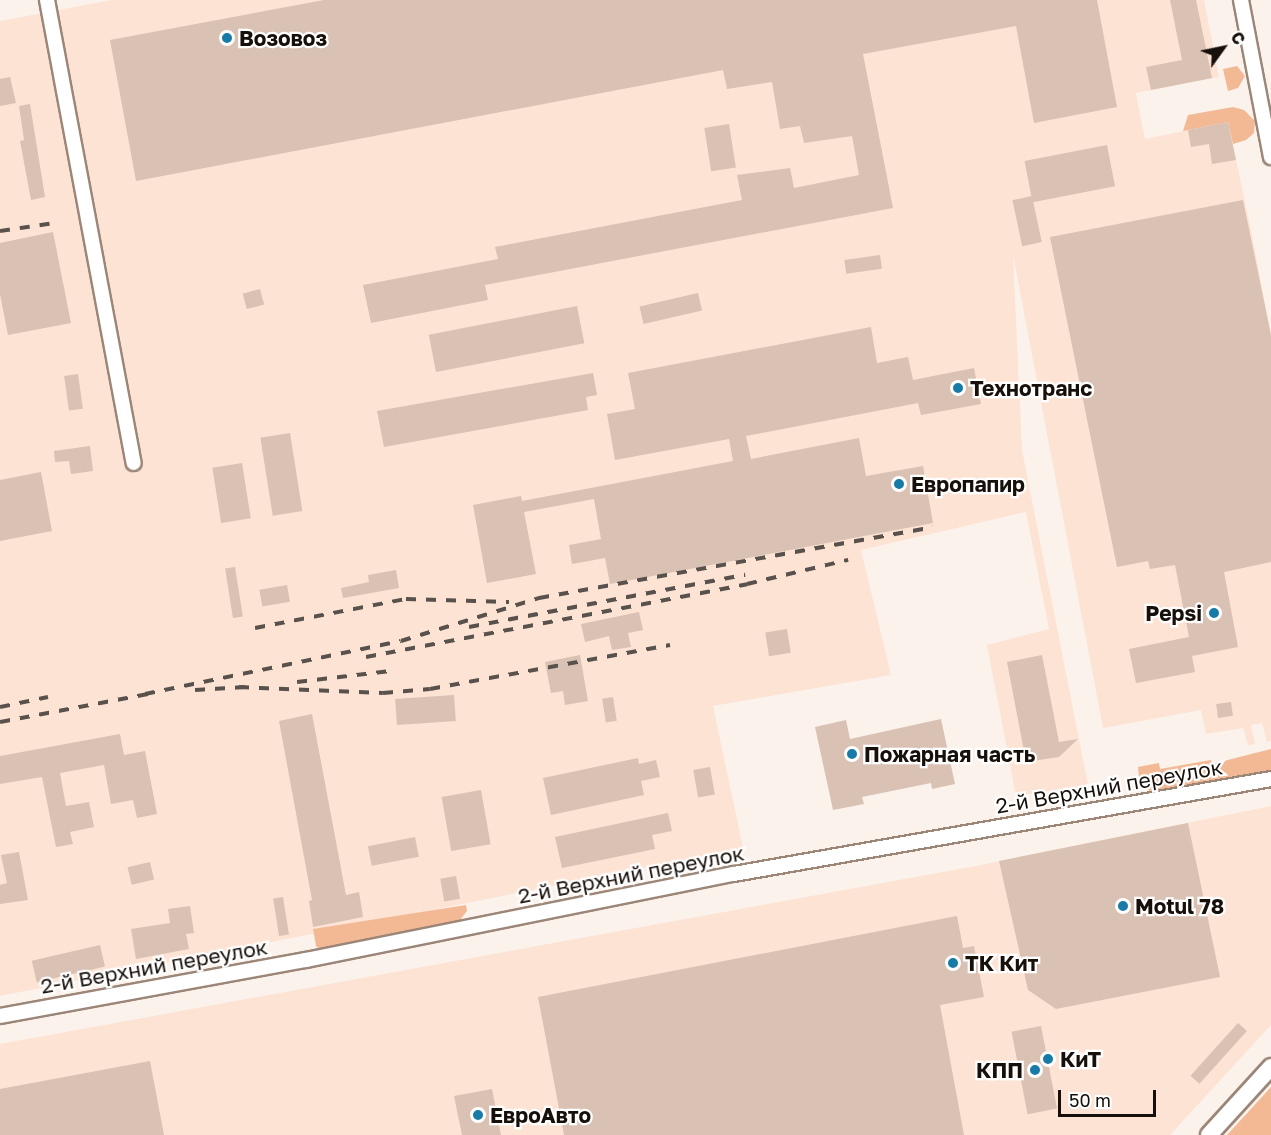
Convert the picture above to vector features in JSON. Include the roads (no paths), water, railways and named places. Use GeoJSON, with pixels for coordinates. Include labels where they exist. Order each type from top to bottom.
{"type":"FeatureCollection","features":[{"type":"Feature","properties":{"kind":"street"},"geometry":{"type":"LineString","coordinates":[[47,0],[134,463]]}},
{"type":"Feature","properties":{"kind":"street"},"geometry":{"type":"LineString","coordinates":[[1241,0],[1271,157]]}},
{"type":"Feature","properties":{"kind":"street","name":"2-й Верхний переулок"},"geometry":{"type":"LineString","coordinates":[[0,1016],[757,870],[1271,779]]}},
{"type":"Feature","properties":{"kind":"street"},"geometry":{"type":"LineString","coordinates":[[1209,1135],[1271,1067]]}},
{"type":"Feature","properties":{"kind":"railway"},"geometry":{"type":"LineString","coordinates":[[0,231],[54,223]]}},
{"type":"Feature","properties":{"kind":"railway"},"geometry":{"type":"LineString","coordinates":[[145,694],[401,641],[539,598],[933,527]]}},
{"type":"Feature","properties":{"kind":"railway"},"geometry":{"type":"LineString","coordinates":[[366,657],[747,584],[848,560]]}},
{"type":"Feature","properties":{"kind":"railway"},"geometry":{"type":"LineString","coordinates":[[469,627],[745,575]]}},
{"type":"Feature","properties":{"kind":"railway"},"geometry":{"type":"LineString","coordinates":[[255,628],[406,599],[509,602]]}},
{"type":"Feature","properties":{"kind":"railway"},"geometry":{"type":"LineString","coordinates":[[239,687],[383,693],[430,689],[670,645]]}},
{"type":"Feature","properties":{"kind":"railway"},"geometry":{"type":"LineString","coordinates":[[297,682],[390,671]]}},
{"type":"Feature","properties":{"kind":"railway"},"geometry":{"type":"LineString","coordinates":[[195,690],[246,687]]}},
{"type":"Feature","properties":{"kind":"railway"},"geometry":{"type":"LineString","coordinates":[[0,722],[153,693]]}},
{"type":"Feature","properties":{"kind":"railway"},"geometry":{"type":"LineString","coordinates":[[0,707],[48,697]]}},
{"type":"Feature","properties":{"kind":"place","name":"Возовоз"},"geometry":{"type":"Point","coordinates":[227,38]}},
{"type":"Feature","properties":{"kind":"place","name":"Технотранс"},"geometry":{"type":"Point","coordinates":[958,388]}},
{"type":"Feature","properties":{"kind":"place","name":"Европапир"},"geometry":{"type":"Point","coordinates":[899,484]}},
{"type":"Feature","properties":{"kind":"place","name":"Pepsi"},"geometry":{"type":"Point","coordinates":[1214,613]}},
{"type":"Feature","properties":{"kind":"place","name":"Пожарная часть"},"geometry":{"type":"Point","coordinates":[852,754]}},
{"type":"Feature","properties":{"kind":"place","name":"Motul 78"},"geometry":{"type":"Point","coordinates":[1123,906]}},
{"type":"Feature","properties":{"kind":"place","name":"ТК Кит"},"geometry":{"type":"Point","coordinates":[953,963]}},
{"type":"Feature","properties":{"kind":"place","name":"КиТ"},"geometry":{"type":"Point","coordinates":[1048,1059]}},
{"type":"Feature","properties":{"kind":"place","name":"КПП"},"geometry":{"type":"Point","coordinates":[1035,1070]}},
{"type":"Feature","properties":{"kind":"place","name":"ЕвроАвто"},"geometry":{"type":"Point","coordinates":[478,1115]}}]}
